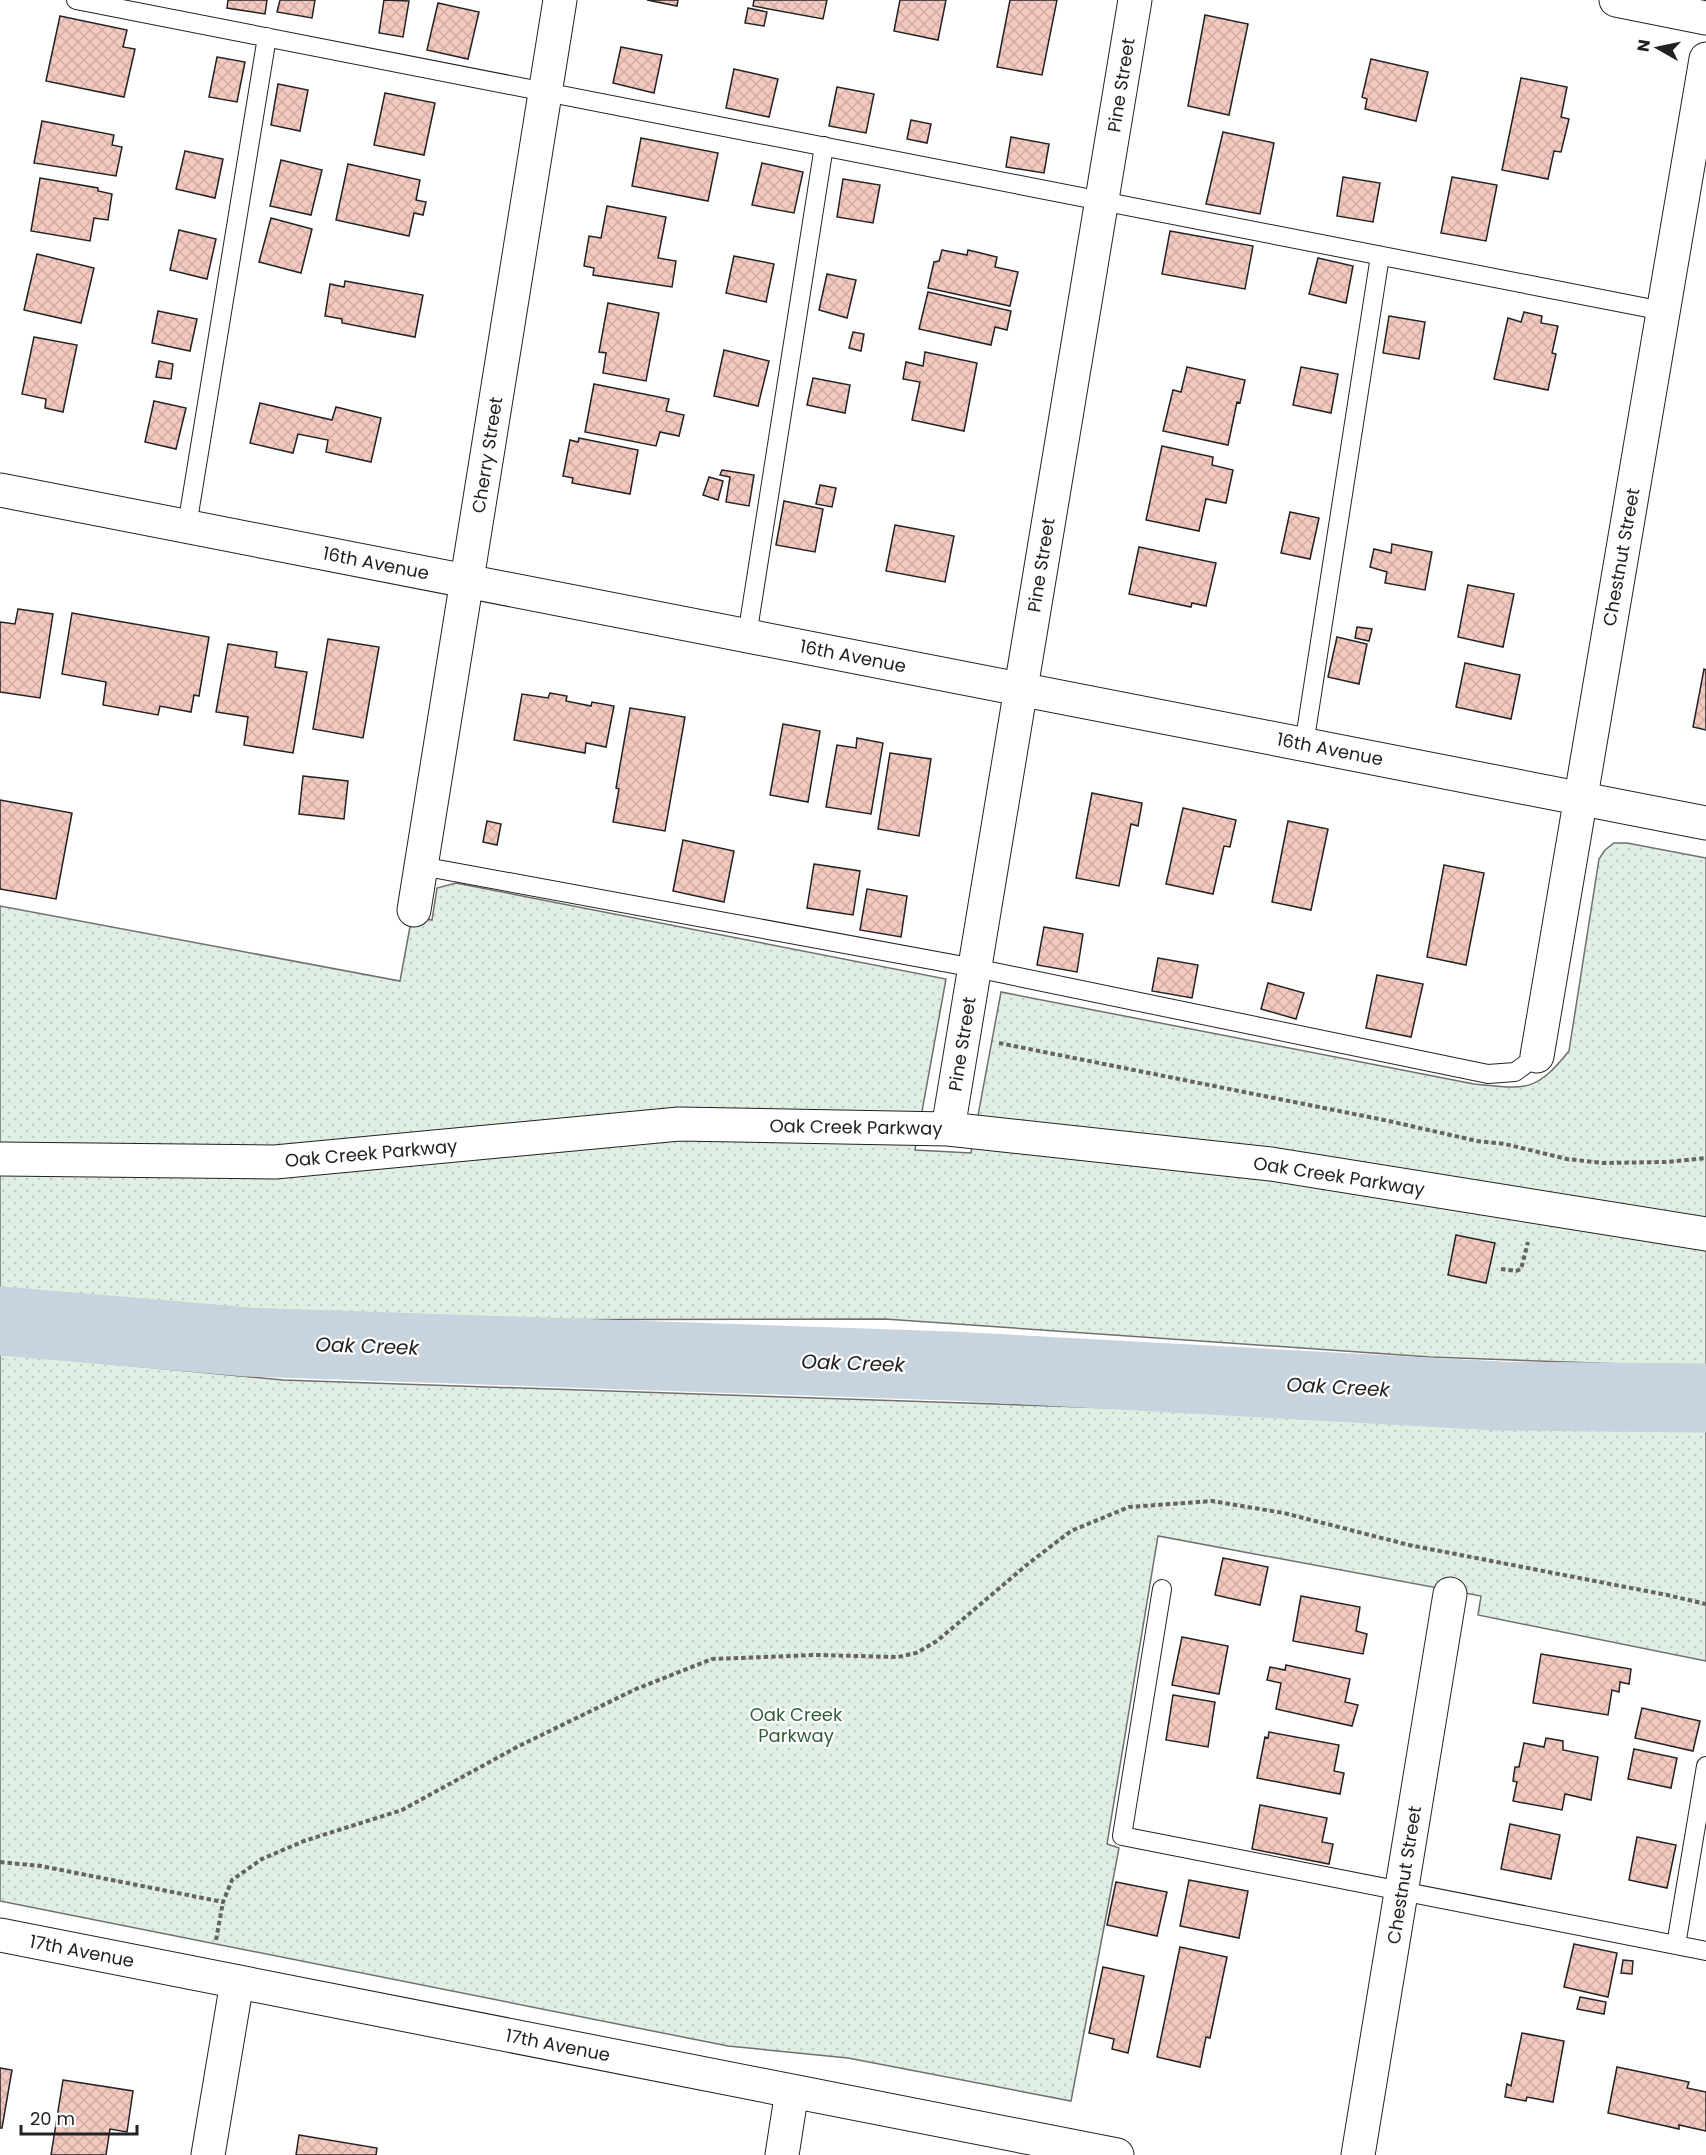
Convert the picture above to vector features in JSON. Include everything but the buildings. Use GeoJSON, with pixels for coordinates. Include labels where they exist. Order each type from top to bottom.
{"type":"FeatureCollection","features":[{"type":"Feature","properties":{"kind":"street","name":"Cherry Street"},"geometry":{"type":"LineString","coordinates":[[414,910],[560,0]]}},
{"type":"Feature","properties":{"kind":"street","name":"Pine Street"},"geometry":{"type":"LineString","coordinates":[[948,1129],[1135,0]]}},
{"type":"Feature","properties":{"kind":"street"},"geometry":{"type":"LineString","coordinates":[[1616,0],[1706,18]]}},
{"type":"Feature","properties":{"kind":"street","name":"Chestnut Street"},"geometry":{"type":"LineString","coordinates":[[1537,1056],[1706,59]]}},
{"type":"Feature","properties":{"kind":"street","name":"16th Avenue"},"geometry":{"type":"LineString","coordinates":[[0,490],[1706,823]]}},
{"type":"Feature","properties":{"kind":"street","name":"Oak Creek Parkway"},"geometry":{"type":"LineString","coordinates":[[0,1159],[275,1162],[679,1124],[948,1129],[1270,1164],[1706,1234]]}},
{"type":"Feature","properties":{"kind":"street","name":"Chestnut Street"},"geometry":{"type":"LineString","coordinates":[[1358,2155],[1450,1594]]}},
{"type":"Feature","properties":{"kind":"street","name":"17th Avenue"},"geometry":{"type":"LineString","coordinates":[[0,1935],[1117,2155]]}},
{"type":"Feature","properties":{"kind":"street"},"geometry":{"type":"LineString","coordinates":[[208,2155],[237,1982]]}},
{"type":"Feature","properties":{"kind":"street"},"geometry":{"type":"LineString","coordinates":[[782,2155],[792,2091]]}},
{"type":"Feature","properties":{"kind":"lane"},"geometry":{"type":"LineString","coordinates":[[76,0],[1663,311]]}},
{"type":"Feature","properties":{"kind":"lane"},"geometry":{"type":"LineString","coordinates":[[187,526],[267,38]]}},
{"type":"Feature","properties":{"kind":"lane"},"geometry":{"type":"LineString","coordinates":[[747,636],[824,146]]}},
{"type":"Feature","properties":{"kind":"lane"},"geometry":{"type":"LineString","coordinates":[[1304,744],[1380,256]]}},
{"type":"Feature","properties":{"kind":"lane"},"geometry":{"type":"LineString","coordinates":[[421,866],[975,968],[1488,1074],[1515,1072],[1537,1056]]}},
{"type":"Feature","properties":{"kind":"lane"},"geometry":{"type":"LineString","coordinates":[[1162,1589],[1122,1836],[1706,1951]]}},
{"type":"Feature","properties":{"kind":"lane"},"geometry":{"type":"LineString","coordinates":[[1676,1945],[1706,1766]]}},
{"type":"Feature","properties":{"kind":"path"},"geometry":{"type":"LineString","coordinates":[[963,1037],[1101,1062],[1389,1121],[1477,1142],[1505,1144],[1567,1159],[1603,1163],[1666,1162],[1706,1158]]}},
{"type":"Feature","properties":{"kind":"path"},"geometry":{"type":"LineString","coordinates":[[1501,1269],[1516,1271],[1521,1269],[1534,1206]]}},
{"type":"Feature","properties":{"kind":"path"},"geometry":{"type":"LineString","coordinates":[[0,1862],[41,1866],[223,1902],[232,1880],[262,1859],[303,1841],[402,1810],[517,1748],[636,1689],[712,1659],[816,1655],[898,1657],[916,1653],[937,1641],[1029,1563],[1071,1531],[1129,1507],[1212,1501],[1284,1513],[1409,1545],[1667,1594],[1706,1604]]}},
{"type":"Feature","properties":{"kind":"green space"},"geometry":{"type":"Polygon","coordinates":[[[1614,843],[1627,843],[1706,858],[1706,1367],[1430,1357],[885,1319],[345,1320],[287,1318],[0,1291],[0,906],[400,981],[412,916],[432,920],[437,888],[456,883],[946,979],[915,1150],[971,1153],[1001,992],[1474,1084],[1518,1087],[1538,1081],[1547,1075],[1569,1051],[1599,859],[1614,843]]]}},
{"type":"Feature","properties":{"kind":"green space","name":"Oak Creek Parkway"},"geometry":{"type":"Polygon","coordinates":[[[0,1353],[283,1380],[1706,1428],[1706,1661],[1478,1615],[1481,1596],[1158,1536],[1107,1844],[1119,1848],[1071,2101],[848,2058],[728,2046],[0,1901],[0,1353]]]}},
{"type":"Feature","properties":{"kind":"waterway","name":"Oak Creek"},"geometry":{"type":"LineString","coordinates":[[0,1321],[248,1342],[951,1366],[1500,1396],[1706,1398]]}}]}
